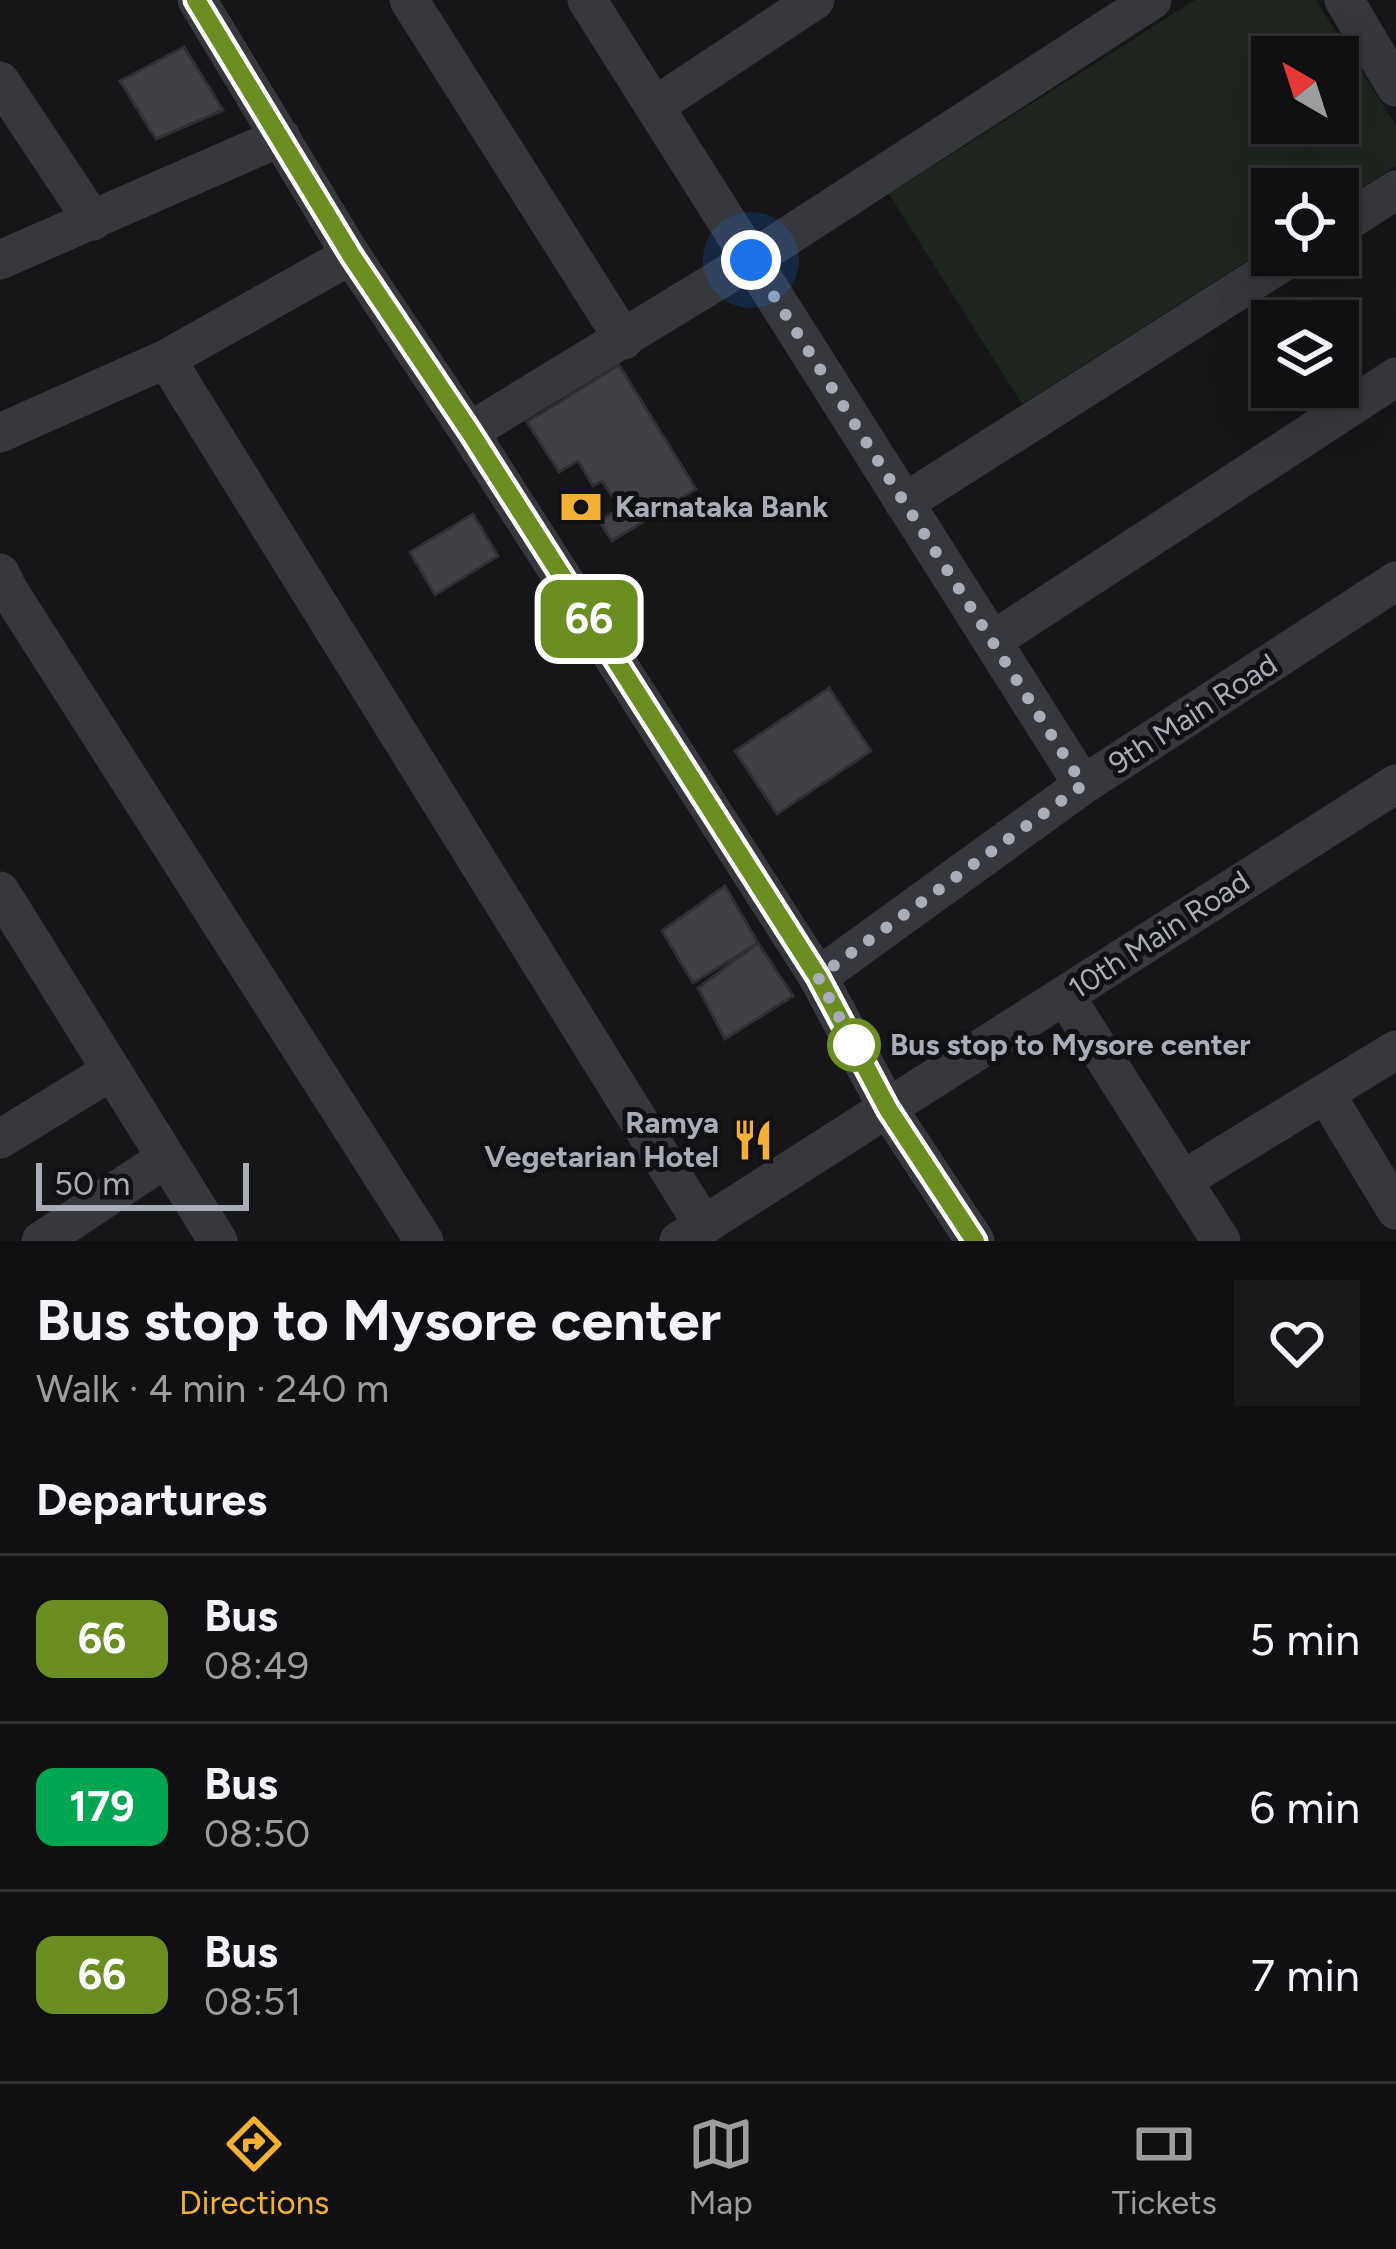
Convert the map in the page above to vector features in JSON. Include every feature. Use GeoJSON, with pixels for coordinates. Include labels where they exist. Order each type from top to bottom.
{"type":"FeatureCollection","features":[{"type":"Feature","properties":{"kind":"street"},"geometry":{"type":"LineString","coordinates":[[196,0],[351,255],[470,432],[818,977],[888,1109],[969,1239]]}},
{"type":"Feature","properties":{"kind":"street"},"geometry":{"type":"LineString","coordinates":[[410,0],[623,340]]}},
{"type":"Feature","properties":{"kind":"street"},"geometry":{"type":"LineString","coordinates":[[587,0],[1083,785]]}},
{"type":"Feature","properties":{"kind":"street"},"geometry":{"type":"LineString","coordinates":[[655,106],[773,11],[814,0]]}},
{"type":"Feature","properties":{"kind":"street"},"geometry":{"type":"LineString","coordinates":[[470,432],[751,260],[1152,0]]}},
{"type":"Feature","properties":{"kind":"street"},"geometry":{"type":"LineString","coordinates":[[1344,0],[1396,87]]}},
{"type":"Feature","properties":{"kind":"street"},"geometry":{"type":"LineString","coordinates":[[0,81],[93,221]]}},
{"type":"Feature","properties":{"kind":"street"},"geometry":{"type":"LineString","coordinates":[[0,260],[281,137]]}},
{"type":"Feature","properties":{"kind":"street"},"geometry":{"type":"LineString","coordinates":[[1359,214],[1396,190]]}},
{"type":"Feature","properties":{"kind":"street"},"geometry":{"type":"LineString","coordinates":[[0,434],[166,359],[351,255]]}},
{"type":"Feature","properties":{"kind":"street"},"geometry":{"type":"LineString","coordinates":[[904,502],[1261,276]]}},
{"type":"Feature","properties":{"kind":"street"},"geometry":{"type":"LineString","coordinates":[[166,359],[692,1233]]}},
{"type":"Feature","properties":{"kind":"street"},"geometry":{"type":"LineString","coordinates":[[992,641],[1396,377]]}},
{"type":"Feature","properties":{"kind":"street","name":"9th Main Road"},"geometry":{"type":"LineString","coordinates":[[818,977],[1083,785],[1396,581]]}},
{"type":"Feature","properties":{"kind":"street"},"geometry":{"type":"LineString","coordinates":[[2,584],[424,1241]]}},
{"type":"Feature","properties":{"kind":"street","name":"10th Main Road"},"geometry":{"type":"LineString","coordinates":[[692,1233],[1396,784]]}},
{"type":"Feature","properties":{"kind":"street"},"geometry":{"type":"LineString","coordinates":[[0,891],[15,953],[111,1071],[218,1241]]}},
{"type":"Feature","properties":{"kind":"street"},"geometry":{"type":"LineString","coordinates":[[1065,995],[1221,1241]]}},
{"type":"Feature","properties":{"kind":"street"},"geometry":{"type":"LineString","coordinates":[[1183,1180],[1396,1050]]}},
{"type":"Feature","properties":{"kind":"street"},"geometry":{"type":"LineString","coordinates":[[0,1138],[111,1071]]}},
{"type":"Feature","properties":{"kind":"street"},"geometry":{"type":"LineString","coordinates":[[1325,1093],[1392,1195]]}},
{"type":"Feature","properties":{"kind":"street"},"geometry":{"type":"LineString","coordinates":[[41,1241],[166,1158]]}},
{"type":"Feature","properties":{"kind":"shaded area"},"geometry":{"type":"Polygon","coordinates":[[[1195,0],[1316,0],[1339,36],[1251,36],[1251,144],[1359,144],[1359,67],[1396,125],[1396,166],[1359,190],[1359,168],[1251,168],[1251,258],[1022,404],[889,194],[1195,0]]]}},
{"type":"Feature","properties":{"kind":"building"},"geometry":{"type":"Polygon","coordinates":[[[184,47],[223,110],[156,139],[120,81],[184,47]]]}},
{"type":"Feature","properties":{"kind":"building"},"geometry":{"type":"Polygon","coordinates":[[[619,365],[696,489],[612,541],[599,521],[620,508],[602,481],[593,486],[578,461],[559,472],[527,422],[619,365]]]}},
{"type":"Feature","properties":{"kind":"building"},"geometry":{"type":"Polygon","coordinates":[[[473,514],[498,556],[435,595],[410,552],[473,514]]]}},
{"type":"Feature","properties":{"kind":"building"},"geometry":{"type":"Polygon","coordinates":[[[829,688],[871,751],[777,814],[735,751],[829,688]]]}},
{"type":"Feature","properties":{"kind":"building"},"geometry":{"type":"Polygon","coordinates":[[[725,886],[758,943],[693,983],[662,931],[725,886]]]}},
{"type":"Feature","properties":{"kind":"building"},"geometry":{"type":"Polygon","coordinates":[[[758,943],[793,996],[725,1039],[698,988],[758,943]]]}},
{"type":"Feature","properties":{"kind":"bus line","name":"66"},"geometry":{"type":"LineString","coordinates":[[196,0],[351,255],[470,432],[818,977],[888,1109],[975,1241]]}},
{"type":"Feature","properties":{"kind":"place","name":"Karnataka Bank"},"geometry":{"type":"Point","coordinates":[581,507]}},
{"type":"Feature","properties":{"kind":"place","name":"Bus stop to Mysore center"},"geometry":{"type":"Point","coordinates":[854,1045]}},
{"type":"Feature","properties":{"kind":"place","name":"Ramya Vegetarian Hotel"},"geometry":{"type":"Point","coordinates":[753,1140]}},
{"type":"Feature","properties":{"kind":"route"},"geometry":{"type":"LineString","coordinates":[[751,260],[1083,785],[818,977],[854,1045]]}}]}
